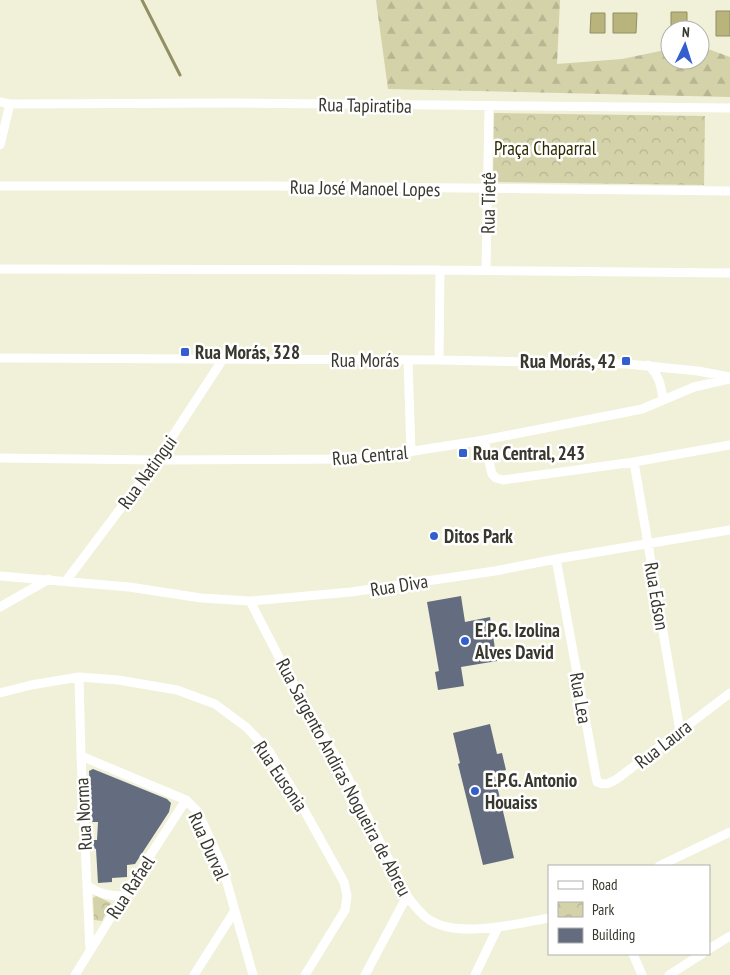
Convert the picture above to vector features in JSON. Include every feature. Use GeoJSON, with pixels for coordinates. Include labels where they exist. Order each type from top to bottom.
{"type":"FeatureCollection","features":[{"type":"Feature","properties":{"kind":"street","name":"Rua Tapiratiba"},"geometry":{"type":"LineString","coordinates":[[0,102],[10,104],[233,103],[730,108]]}},
{"type":"Feature","properties":{"kind":"street"},"geometry":{"type":"LineString","coordinates":[[0,145],[10,104]]}},
{"type":"Feature","properties":{"kind":"street","name":"Rua Tietê"},"geometry":{"type":"LineString","coordinates":[[486,270],[489,107]]}},
{"type":"Feature","properties":{"kind":"street","name":"Rua José Manoel Lopes"},"geometry":{"type":"LineString","coordinates":[[0,186],[260,186],[488,190],[730,191]]}},
{"type":"Feature","properties":{"kind":"street"},"geometry":{"type":"LineString","coordinates":[[0,269],[486,270],[730,273]]}},
{"type":"Feature","properties":{"kind":"street"},"geometry":{"type":"LineString","coordinates":[[439,360],[440,270]]}},
{"type":"Feature","properties":{"kind":"street","name":"Rua Morás"},"geometry":{"type":"LineString","coordinates":[[0,358],[439,360],[648,365],[730,378]]}},
{"type":"Feature","properties":{"kind":"street","name":"Rua Natingui"},"geometry":{"type":"LineString","coordinates":[[66,581],[157,460],[223,359]]}},
{"type":"Feature","properties":{"kind":"street"},"geometry":{"type":"LineString","coordinates":[[408,360],[411,452]]}},
{"type":"Feature","properties":{"kind":"street"},"geometry":{"type":"LineString","coordinates":[[648,365],[656,372],[664,399]]}},
{"type":"Feature","properties":{"kind":"street","name":"Rua Central"},"geometry":{"type":"LineString","coordinates":[[0,458],[157,460],[363,459],[484,440],[642,409],[694,387],[730,378]]}},
{"type":"Feature","properties":{"kind":"street"},"geometry":{"type":"LineString","coordinates":[[484,440],[492,474],[496,478],[503,480],[634,462],[730,445]]}},
{"type":"Feature","properties":{"kind":"street","name":"Rua Edson"},"geometry":{"type":"LineString","coordinates":[[634,462],[680,730]]}},
{"type":"Feature","properties":{"kind":"street","name":"Rua Diva"},"geometry":{"type":"LineString","coordinates":[[0,576],[129,587],[201,598],[250,601],[351,592],[495,570],[730,530]]}},
{"type":"Feature","properties":{"kind":"street","name":"Rua Lea"},"geometry":{"type":"LineString","coordinates":[[556,559],[595,777]]}},
{"type":"Feature","properties":{"kind":"street"},"geometry":{"type":"LineString","coordinates":[[0,607],[49,579]]}},
{"type":"Feature","properties":{"kind":"street","name":"Rua Sargento Andiras Nogueira de Abreu"},"geometry":{"type":"LineString","coordinates":[[250,601],[286,671],[346,774],[407,896],[416,908],[428,919],[443,926],[460,929],[498,927],[548,918]]}},
{"type":"Feature","properties":{"kind":"street","name":"Rua Eusonia"},"geometry":{"type":"LineString","coordinates":[[0,693],[31,685],[79,677],[118,680],[177,690],[215,704],[246,727],[269,751],[344,882],[347,896],[345,910],[305,975]]}},
{"type":"Feature","properties":{"kind":"street","name":"Rua Norma"},"geometry":{"type":"LineString","coordinates":[[79,677],[90,950]]}},
{"type":"Feature","properties":{"kind":"street","name":"Rua Laura"},"geometry":{"type":"LineString","coordinates":[[595,777],[597,782],[602,785],[617,779],[730,693]]}},
{"type":"Feature","properties":{"kind":"street","name":"Rua Durval"},"geometry":{"type":"LineString","coordinates":[[81,756],[186,800],[198,812],[222,866],[253,975]]}},
{"type":"Feature","properties":{"kind":"street","name":"Rua Rafael"},"geometry":{"type":"LineString","coordinates":[[75,975],[186,800]]}},
{"type":"Feature","properties":{"kind":"street"},"geometry":{"type":"LineString","coordinates":[[661,865],[730,832]]}},
{"type":"Feature","properties":{"kind":"street"},"geometry":{"type":"LineString","coordinates":[[87,885],[97,892],[109,896],[124,896]]}},
{"type":"Feature","properties":{"kind":"street"},"geometry":{"type":"LineString","coordinates":[[365,975],[407,896]]}},
{"type":"Feature","properties":{"kind":"street"},"geometry":{"type":"LineString","coordinates":[[194,975],[234,912]]}},
{"type":"Feature","properties":{"kind":"street"},"geometry":{"type":"LineString","coordinates":[[475,975],[498,927]]}},
{"type":"Feature","properties":{"kind":"street"},"geometry":{"type":"LineString","coordinates":[[710,949],[730,936]]}},
{"type":"Feature","properties":{"kind":"street"},"geometry":{"type":"LineString","coordinates":[[632,955],[642,975]]}},
{"type":"Feature","properties":{"kind":"street"},"geometry":{"type":"LineString","coordinates":[[668,975],[700,955]]}},
{"type":"Feature","properties":{"kind":"green space"},"geometry":{"type":"Polygon","coordinates":[[[376,0],[560,0],[557,64],[622,59],[660,51],[660,70],[710,70],[710,50],[730,57],[730,97],[388,89],[376,0]]]}},
{"type":"Feature","properties":{"kind":"green space","name":"Praça Chaparral"},"geometry":{"type":"Polygon","coordinates":[[[494,113],[705,116],[704,185],[493,182],[494,113]]]}},
{"type":"Feature","properties":{"kind":"green space"},"geometry":{"type":"Polygon","coordinates":[[[96,896],[111,903],[102,921],[94,920],[93,898],[96,896]]]}},
{"type":"Feature","properties":{"kind":"shaded area"},"geometry":{"type":"Polygon","coordinates":[[[716,11],[730,11],[730,36],[716,36],[716,11]]]}},
{"type":"Feature","properties":{"kind":"shaded area"},"geometry":{"type":"Polygon","coordinates":[[[671,12],[687,12],[687,20],[671,20],[671,12]]]}},
{"type":"Feature","properties":{"kind":"shaded area"},"geometry":{"type":"Polygon","coordinates":[[[591,13],[605,13],[605,33],[590,33],[591,13]]]}},
{"type":"Feature","properties":{"kind":"shaded area"},"geometry":{"type":"Polygon","coordinates":[[[613,13],[637,13],[636,33],[613,33],[613,13]]]}},
{"type":"Feature","properties":{"kind":"building"},"geometry":{"type":"Polygon","coordinates":[[[461,596],[465,622],[490,617],[497,661],[461,667],[464,686],[438,690],[435,672],[439,671],[427,602],[461,596]]]}},
{"type":"Feature","properties":{"kind":"building"},"geometry":{"type":"Polygon","coordinates":[[[490,724],[497,754],[502,753],[506,770],[494,773],[514,858],[483,865],[458,764],[460,763],[453,733],[490,724]]]}},
{"type":"Feature","properties":{"kind":"building"},"geometry":{"type":"Polygon","coordinates":[[[93,769],[167,799],[171,803],[169,812],[135,864],[127,865],[127,877],[112,878],[112,882],[98,883],[96,849],[93,848],[92,840],[97,840],[98,822],[92,822],[89,771],[93,769]]]}},
{"type":"Feature","properties":{"kind":"waterway"},"geometry":{"type":"LineString","coordinates":[[142,0],[180,75]]}},
{"type":"Feature","properties":{"kind":"place","name":"Rua Morás, 328"},"geometry":{"type":"Point","coordinates":[185,352]}},
{"type":"Feature","properties":{"kind":"place","name":"Rua Morás, 42"},"geometry":{"type":"Point","coordinates":[626,361]}},
{"type":"Feature","properties":{"kind":"place","name":"Rua Central, 243"},"geometry":{"type":"Point","coordinates":[463,453]}},
{"type":"Feature","properties":{"kind":"place","name":"Ditos Park"},"geometry":{"type":"Point","coordinates":[434,536]}},
{"type":"Feature","properties":{"kind":"place","name":"E.P.G. Izolina Alves David"},"geometry":{"type":"Point","coordinates":[465,641]}},
{"type":"Feature","properties":{"kind":"place","name":"E.P.G. Antonio Houaiss"},"geometry":{"type":"Point","coordinates":[475,791]}}]}
